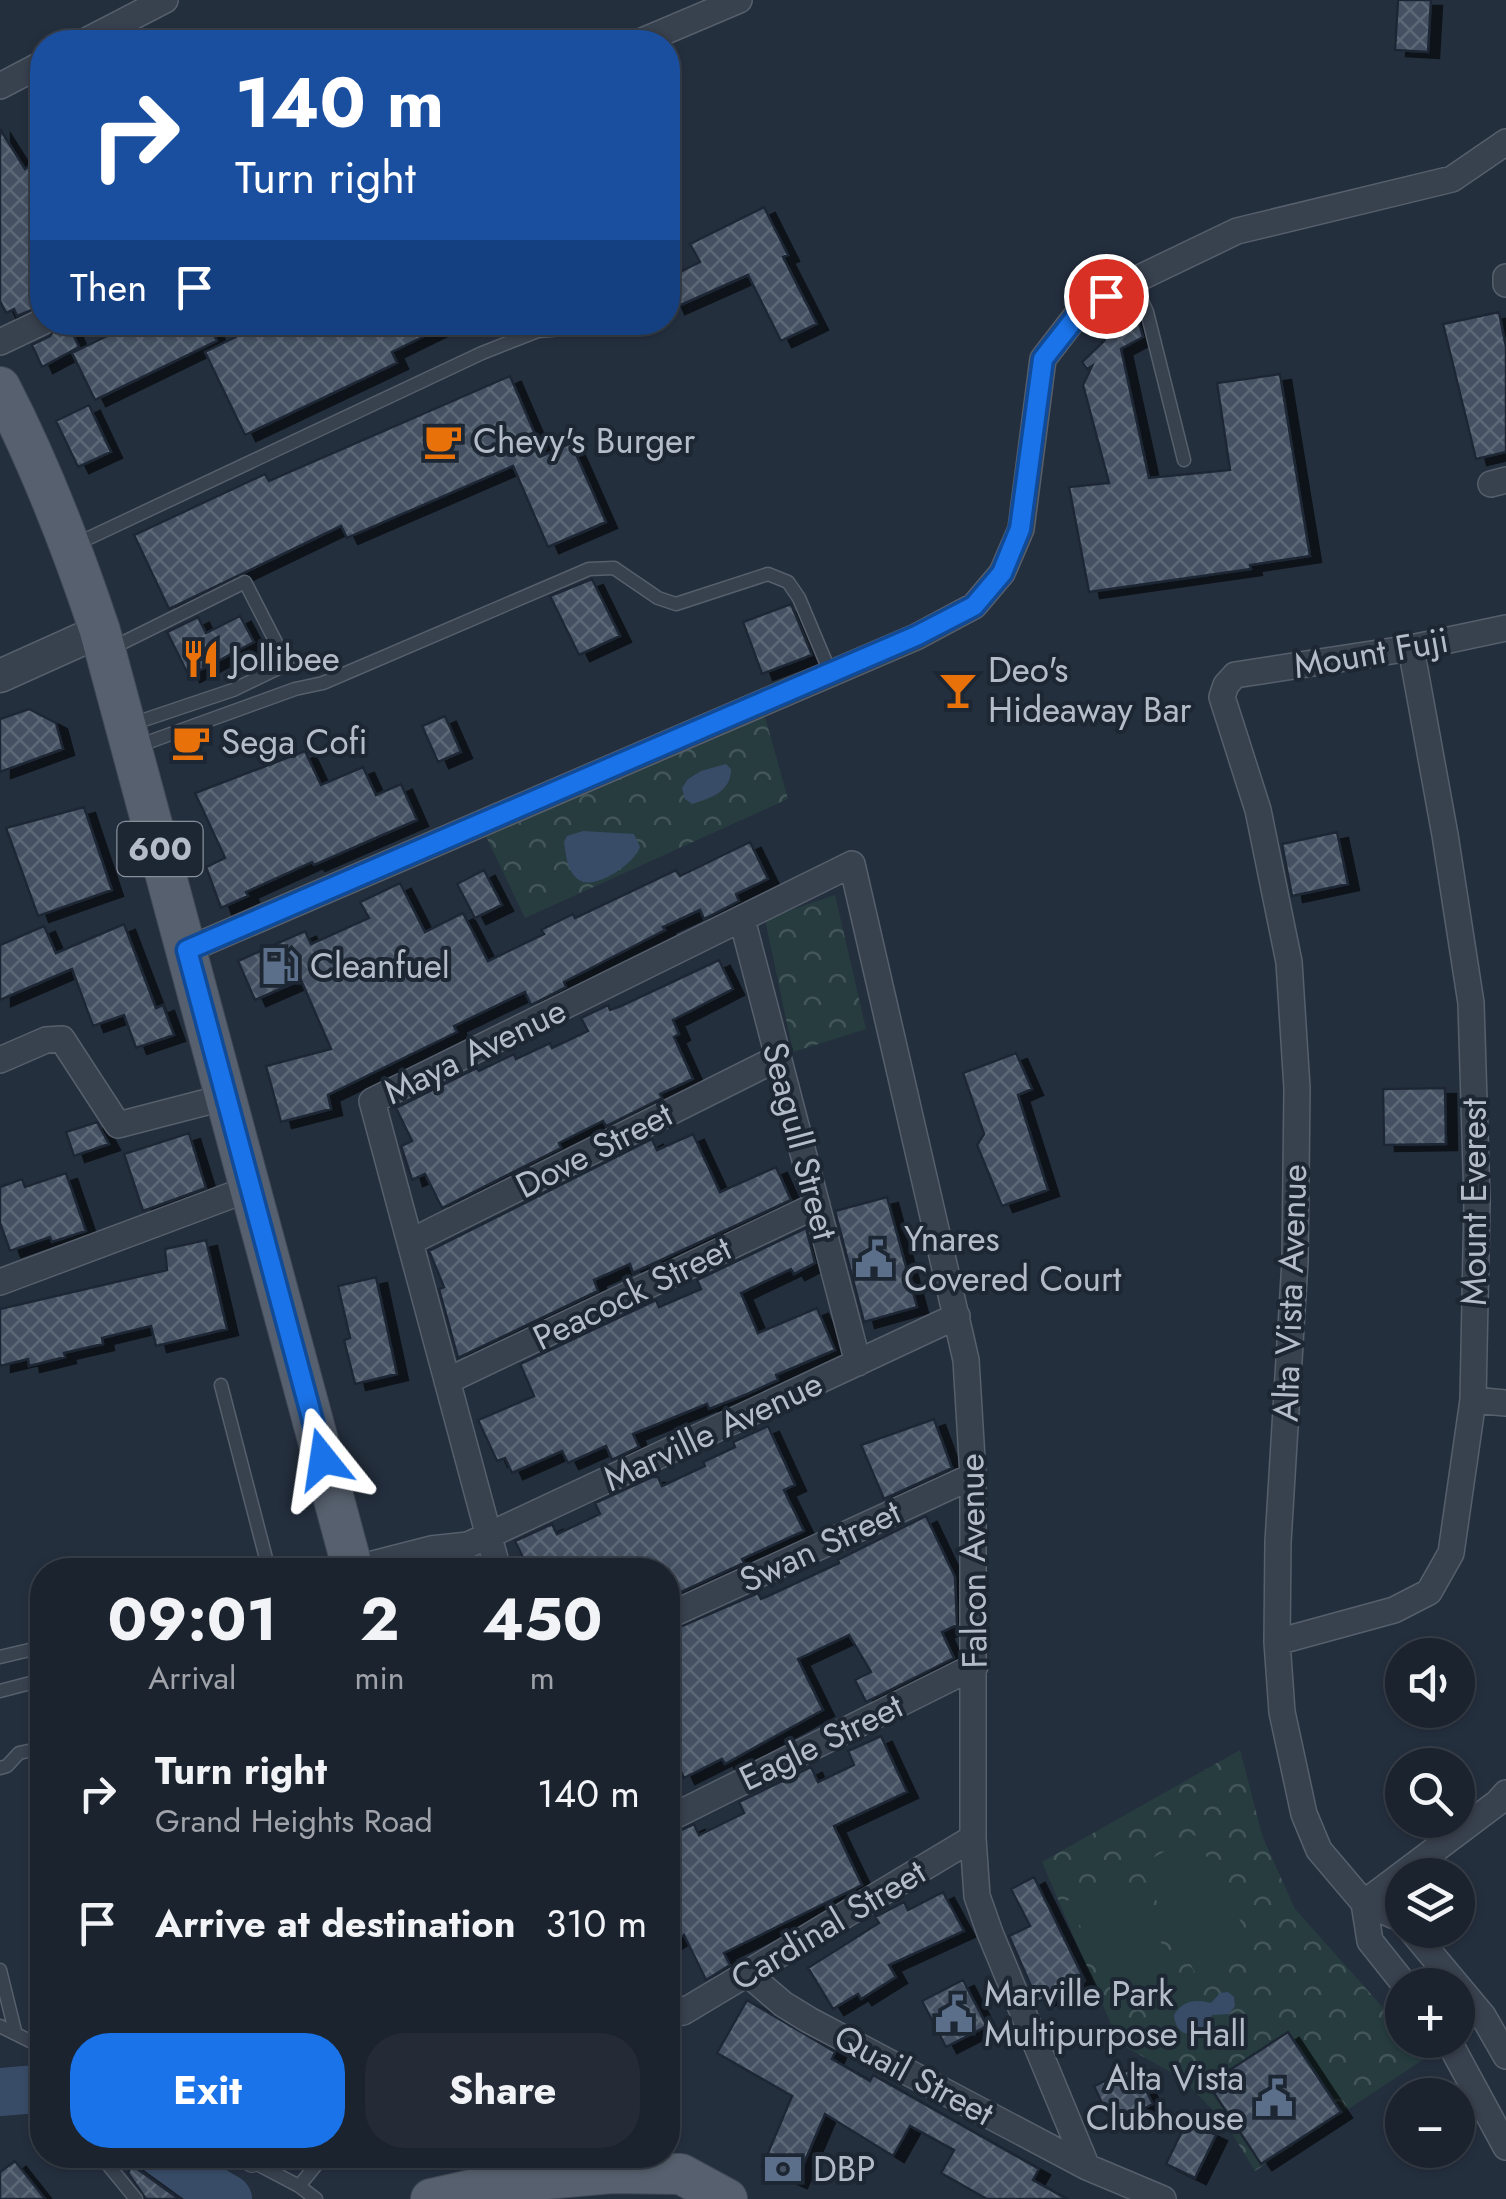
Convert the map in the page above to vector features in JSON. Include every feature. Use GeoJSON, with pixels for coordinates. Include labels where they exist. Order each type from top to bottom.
{"type":"FeatureCollection","features":[{"type":"Feature","properties":{"kind":"main road","name":"600"},"geometry":{"type":"LineString","coordinates":[[0,387],[30,444],[72,546],[103,641],[348,1558]]}},
{"type":"Feature","properties":{"kind":"main road"},"geometry":{"type":"LineString","coordinates":[[457,2181],[635,2168]]}},
{"type":"Feature","properties":{"kind":"main road"},"geometry":{"type":"LineString","coordinates":[[676,2168],[727,2199]]}},
{"type":"Feature","properties":{"kind":"street"},"geometry":{"type":"LineString","coordinates":[[107,30],[165,0]]}},
{"type":"Feature","properties":{"kind":"street"},"geometry":{"type":"LineString","coordinates":[[668,30],[739,0]]}},
{"type":"Feature","properties":{"kind":"street"},"geometry":{"type":"LineString","coordinates":[[0,86],[30,70]]}},
{"type":"Feature","properties":{"kind":"street"},"geometry":{"type":"LineString","coordinates":[[187,950],[916,636],[974,606],[1002,573],[1020,529],[1043,359],[1080,312],[1133,281],[1237,232],[1452,178],[1506,142]]}},
{"type":"Feature","properties":{"kind":"street"},"geometry":{"type":"LineString","coordinates":[[0,342],[30,328]]}},
{"type":"Feature","properties":{"kind":"street","name":"Mount Fuji"},"geometry":{"type":"LineString","coordinates":[[1235,675],[1411,648],[1506,628]]}},
{"type":"Feature","properties":{"kind":"street"},"geometry":{"type":"LineString","coordinates":[[0,676],[103,641]]}},
{"type":"Feature","properties":{"kind":"street","name":"Mount Everest"},"geometry":{"type":"LineString","coordinates":[[1277,1642],[1394,1610],[1430,1592],[1452,1553],[1474,1400],[1477,1201],[1471,1003],[1446,835],[1411,648]]}},
{"type":"Feature","properties":{"kind":"street","name":"Alta Vista Avenue"},"geometry":{"type":"LineString","coordinates":[[1235,675],[1222,697],[1258,810],[1289,962],[1297,1088],[1294,1262],[1278,1542],[1277,1642],[1282,1712],[1304,1814],[1319,1850],[1364,1903],[1385,1912]]}},
{"type":"Feature","properties":{"kind":"street","name":"Maya Avenue"},"geometry":{"type":"LineString","coordinates":[[490,1558],[478,1540],[447,1382],[372,1101],[852,864]]}},
{"type":"Feature","properties":{"kind":"street","name":"Falcon Avenue"},"geometry":{"type":"LineString","coordinates":[[852,864],[957,1316],[971,1404],[976,1666],[974,1874],[982,1913],[1088,2167]]}},
{"type":"Feature","properties":{"kind":"street","name":"Seagull Street"},"geometry":{"type":"LineString","coordinates":[[742,918],[858,1362]]}},
{"type":"Feature","properties":{"kind":"street"},"geometry":{"type":"LineString","coordinates":[[0,1060],[46,1040],[62,1039],[118,1125],[226,1097]]}},
{"type":"Feature","properties":{"kind":"street","name":"Dove Street"},"geometry":{"type":"LineString","coordinates":[[410,1242],[778,1058]]}},
{"type":"Feature","properties":{"kind":"street"},"geometry":{"type":"LineString","coordinates":[[0,1282],[251,1188]]}},
{"type":"Feature","properties":{"kind":"street","name":"Peacock Street"},"geometry":{"type":"LineString","coordinates":[[447,1382],[816,1205]]}},
{"type":"Feature","properties":{"kind":"street","name":"Marville Avenue"},"geometry":{"type":"LineString","coordinates":[[451,1558],[478,1540],[957,1316]]}},
{"type":"Feature","properties":{"kind":"street"},"geometry":{"type":"LineString","coordinates":[[1474,1400],[1506,1402]]}},
{"type":"Feature","properties":{"kind":"street","name":"Swan Street"},"geometry":{"type":"LineString","coordinates":[[680,1610],[973,1476]]}},
{"type":"Feature","properties":{"kind":"street","name":"Marville Avenue"},"geometry":{"type":"LineString","coordinates":[[397,1558],[478,1540]]}},
{"type":"Feature","properties":{"kind":"street","name":"Eagle Street"},"geometry":{"type":"LineString","coordinates":[[680,1813],[976,1666]]}},
{"type":"Feature","properties":{"kind":"street"},"geometry":{"type":"LineString","coordinates":[[1364,1903],[1497,1804],[1506,1793]]}},
{"type":"Feature","properties":{"kind":"street","name":"Cardinal Street"},"geometry":{"type":"LineString","coordinates":[[680,2006],[748,1974],[974,1838]]}},
{"type":"Feature","properties":{"kind":"street","name":"Alta Vista Avenue"},"geometry":{"type":"LineString","coordinates":[[1364,1903],[1370,1941],[1391,1968]]}},
{"type":"Feature","properties":{"kind":"street"},"geometry":{"type":"LineString","coordinates":[[1426,1948],[1483,2016],[1506,2056]]}},
{"type":"Feature","properties":{"kind":"street","name":"Quail Street"},"geometry":{"type":"LineString","coordinates":[[748,1974],[809,2020],[1088,2167]]}},
{"type":"Feature","properties":{"kind":"street"},"geometry":{"type":"LineString","coordinates":[[1458,2058],[1506,2147]]}},
{"type":"Feature","properties":{"kind":"street"},"geometry":{"type":"LineString","coordinates":[[1088,2167],[1163,2199]]}},
{"type":"Feature","properties":{"kind":"lane"},"geometry":{"type":"LineString","coordinates":[[1133,281],[1146,312],[1184,460]]}},
{"type":"Feature","properties":{"kind":"lane"},"geometry":{"type":"LineString","coordinates":[[72,546],[528,335]]}},
{"type":"Feature","properties":{"kind":"lane"},"geometry":{"type":"LineString","coordinates":[[130,737],[323,682],[589,569],[614,568],[658,598],[676,604],[768,574],[788,582],[799,598],[830,672]]}},
{"type":"Feature","properties":{"kind":"lane"},"geometry":{"type":"LineString","coordinates":[[103,641],[245,582],[288,664],[130,737]]}},
{"type":"Feature","properties":{"kind":"lane"},"geometry":{"type":"LineString","coordinates":[[221,1385],[266,1558]]}},
{"type":"Feature","properties":{"kind":"lane"},"geometry":{"type":"LineString","coordinates":[[0,1657],[30,1650]]}},
{"type":"Feature","properties":{"kind":"lane"},"geometry":{"type":"LineString","coordinates":[[0,1691],[30,1683]]}},
{"type":"Feature","properties":{"kind":"lane"},"geometry":{"type":"LineString","coordinates":[[0,1768],[30,1751]]}},
{"type":"Feature","properties":{"kind":"lane"},"geometry":{"type":"LineString","coordinates":[[0,1970],[14,2031]]}},
{"type":"Feature","properties":{"kind":"lane"},"geometry":{"type":"LineString","coordinates":[[0,2026],[30,2040]]}},
{"type":"Feature","properties":{"kind":"lane"},"geometry":{"type":"LineString","coordinates":[[111,2168],[136,2199]]}},
{"type":"Feature","properties":{"kind":"lane"},"geometry":{"type":"LineString","coordinates":[[268,2168],[316,2199]]}},
{"type":"Feature","properties":{"kind":"lane"},"geometry":{"type":"LineString","coordinates":[[299,2186],[314,2168]]}},
{"type":"Feature","properties":{"kind":"green space"},"geometry":{"type":"Polygon","coordinates":[[[763,710],[788,799],[525,918],[485,834],[763,710]]]}},
{"type":"Feature","properties":{"kind":"green space"},"geometry":{"type":"Polygon","coordinates":[[[835,895],[866,1029],[793,1052],[765,919],[835,895]]]}},
{"type":"Feature","properties":{"kind":"green space"},"geometry":{"type":"Polygon","coordinates":[[[1240,1750],[1263,1838],[1295,1909],[1385,2010],[1385,2058],[1425,2058],[1395,2078],[1385,2078],[1385,2085],[1255,2171],[1225,2122],[1181,2078],[1119,2043],[1042,1862],[1240,1750]]]}},
{"type":"Feature","properties":{"kind":"green space"},"geometry":{"type":"Polygon","coordinates":[[[1195,1835],[1254,1947],[1197,1976],[1138,1866],[1195,1835]]]}},
{"type":"Feature","properties":{"kind":"green space"},"geometry":{"type":"Polygon","coordinates":[[[1123,1871],[1183,1984],[1127,2013],[1067,1901],[1123,1871]]]}},
{"type":"Feature","properties":{"kind":"water"},"geometry":{"type":"Polygon","coordinates":[[[726,764],[731,769],[724,789],[692,804],[685,799],[682,788],[688,779],[726,764]]]}},
{"type":"Feature","properties":{"kind":"water"},"geometry":{"type":"Polygon","coordinates":[[[583,831],[634,834],[640,847],[614,874],[586,882],[572,873],[564,842],[567,836],[583,831]]]}},
{"type":"Feature","properties":{"kind":"water"},"geometry":{"type":"Polygon","coordinates":[[[1228,1992],[1234,1997],[1235,2006],[1229,2014],[1212,2015],[1207,2028],[1198,2035],[1178,2028],[1174,2015],[1181,2006],[1195,2001],[1211,2003],[1220,1993],[1228,1992]]]}},
{"type":"Feature","properties":{"kind":"building"},"geometry":{"type":"Polygon","coordinates":[[[1398,0],[1431,0],[1428,52],[1395,50],[1398,0]]]}},
{"type":"Feature","properties":{"kind":"building"},"geometry":{"type":"Polygon","coordinates":[[[0,129],[25,169],[30,166],[30,311],[17,316],[14,309],[6,313],[0,301],[0,129]]]}},
{"type":"Feature","properties":{"kind":"building"},"geometry":{"type":"Polygon","coordinates":[[[764,207],[788,255],[783,257],[817,324],[781,341],[748,275],[680,305],[680,272],[700,262],[690,244],[764,207]]]}},
{"type":"Feature","properties":{"kind":"building"},"geometry":{"type":"Polygon","coordinates":[[[1499,312],[1506,347],[1506,452],[1476,459],[1443,324],[1499,312]]]}},
{"type":"Feature","properties":{"kind":"building"},"geometry":{"type":"Polygon","coordinates":[[[1132,315],[1143,337],[1121,349],[1149,478],[1230,470],[1217,383],[1280,374],[1310,556],[1250,565],[1251,569],[1089,592],[1069,487],[1109,483],[1083,385],[1092,366],[1087,369],[1082,362],[1104,341],[1115,319],[1117,329],[1132,315]]]}},
{"type":"Feature","properties":{"kind":"building"},"geometry":{"type":"Polygon","coordinates":[[[73,335],[79,347],[42,367],[32,345],[50,336],[73,335]]]}},
{"type":"Feature","properties":{"kind":"building"},"geometry":{"type":"Polygon","coordinates":[[[109,335],[214,335],[217,341],[95,400],[72,353],[109,335]]]}},
{"type":"Feature","properties":{"kind":"building"},"geometry":{"type":"Polygon","coordinates":[[[240,335],[427,335],[392,352],[397,363],[245,435],[205,352],[240,335]]]}},
{"type":"Feature","properties":{"kind":"building"},"geometry":{"type":"Polygon","coordinates":[[[510,376],[544,455],[571,443],[606,522],[548,547],[513,466],[347,538],[341,526],[169,609],[134,535],[265,474],[269,481],[510,376]]]}},
{"type":"Feature","properties":{"kind":"building"},"geometry":{"type":"Polygon","coordinates":[[[89,405],[111,452],[78,467],[56,421],[89,405]]]}},
{"type":"Feature","properties":{"kind":"building"},"geometry":{"type":"Polygon","coordinates":[[[592,579],[620,636],[579,655],[550,596],[592,579]]]}},
{"type":"Feature","properties":{"kind":"building"},"geometry":{"type":"Polygon","coordinates":[[[791,604],[812,655],[762,674],[743,622],[791,604]]]}},
{"type":"Feature","properties":{"kind":"building","name":"Jollibee"},"geometry":{"type":"Polygon","coordinates":[[[240,616],[254,642],[189,676],[167,632],[198,617],[206,633],[240,616]]]}},
{"type":"Feature","properties":{"kind":"building"},"geometry":{"type":"Polygon","coordinates":[[[29,709],[56,723],[63,749],[0,772],[0,719],[29,709]]]}},
{"type":"Feature","properties":{"kind":"building"},"geometry":{"type":"Polygon","coordinates":[[[445,716],[461,752],[438,762],[422,726],[445,716]]]}},
{"type":"Feature","properties":{"kind":"building"},"geometry":{"type":"Polygon","coordinates":[[[305,751],[321,785],[363,767],[376,795],[401,784],[417,820],[314,865],[312,862],[246,892],[248,896],[221,908],[206,867],[225,858],[195,793],[305,751]]]}},
{"type":"Feature","properties":{"kind":"building"},"geometry":{"type":"Polygon","coordinates":[[[84,807],[112,890],[38,916],[6,828],[84,807]]]}},
{"type":"Feature","properties":{"kind":"building"},"geometry":{"type":"Polygon","coordinates":[[[1337,832],[1348,884],[1292,896],[1282,844],[1337,832]]]}},
{"type":"Feature","properties":{"kind":"building"},"geometry":{"type":"Polygon","coordinates":[[[750,842],[768,879],[736,894],[739,901],[704,919],[700,910],[663,927],[665,930],[564,982],[566,987],[531,1005],[525,992],[454,1026],[457,1032],[328,1095],[331,1109],[281,1122],[266,1066],[331,1049],[301,980],[255,1000],[238,961],[305,931],[311,944],[369,918],[360,902],[400,883],[425,932],[463,913],[488,961],[544,934],[541,930],[573,914],[575,918],[676,870],[680,876],[750,842]]]}},
{"type":"Feature","properties":{"kind":"building"},"geometry":{"type":"Polygon","coordinates":[[[484,870],[502,905],[475,918],[457,884],[484,870]]]}},
{"type":"Feature","properties":{"kind":"building"},"geometry":{"type":"Polygon","coordinates":[[[124,924],[156,1008],[163,1005],[174,1035],[136,1048],[124,1015],[93,1026],[72,969],[0,1000],[0,945],[44,926],[56,953],[124,924]]]}},
{"type":"Feature","properties":{"kind":"building"},"geometry":{"type":"Polygon","coordinates":[[[719,960],[733,989],[673,1020],[679,1034],[674,1037],[693,1079],[606,1126],[603,1121],[559,1143],[561,1148],[442,1208],[425,1174],[412,1180],[401,1146],[412,1141],[396,1108],[477,1068],[479,1071],[514,1054],[516,1059],[550,1043],[552,1048],[588,1031],[581,1018],[608,1005],[610,1010],[621,1006],[719,960]]]}},
{"type":"Feature","properties":{"kind":"building"},"geometry":{"type":"Polygon","coordinates":[[[1016,1053],[1032,1089],[1018,1095],[1048,1190],[1002,1206],[977,1145],[984,1134],[963,1073],[1016,1053]]]}},
{"type":"Feature","properties":{"kind":"building"},"geometry":{"type":"Polygon","coordinates":[[[1445,1088],[1446,1144],[1384,1145],[1383,1089],[1445,1088]]]}},
{"type":"Feature","properties":{"kind":"building"},"geometry":{"type":"Polygon","coordinates":[[[97,1122],[109,1144],[74,1156],[66,1132],[97,1122]]]}},
{"type":"Feature","properties":{"kind":"building"},"geometry":{"type":"Polygon","coordinates":[[[189,1133],[206,1188],[143,1211],[124,1154],[189,1133]]]}},
{"type":"Feature","properties":{"kind":"building"},"geometry":{"type":"Polygon","coordinates":[[[693,1134],[720,1192],[776,1167],[791,1200],[633,1273],[630,1264],[594,1280],[598,1291],[458,1358],[439,1289],[444,1287],[429,1251],[652,1139],[657,1150],[693,1134]]]}},
{"type":"Feature","properties":{"kind":"building"},"geometry":{"type":"Polygon","coordinates":[[[66,1173],[86,1231],[52,1242],[50,1237],[10,1251],[0,1223],[0,1187],[22,1179],[25,1187],[66,1173]]]}},
{"type":"Feature","properties":{"kind":"building","name":"Ynares Covered Court"},"geometry":{"type":"Polygon","coordinates":[[[887,1197],[917,1307],[864,1322],[835,1211],[887,1197]]]}},
{"type":"Feature","properties":{"kind":"building"},"geometry":{"type":"Polygon","coordinates":[[[806,1228],[815,1263],[794,1274],[791,1269],[741,1293],[758,1333],[817,1308],[835,1350],[776,1375],[778,1380],[745,1395],[709,1409],[707,1404],[633,1434],[639,1447],[612,1460],[606,1446],[568,1463],[562,1451],[512,1473],[505,1458],[497,1461],[478,1420],[534,1396],[520,1364],[656,1300],[659,1307],[701,1289],[697,1280],[806,1228]]]}},
{"type":"Feature","properties":{"kind":"building"},"geometry":{"type":"Polygon","coordinates":[[[206,1240],[227,1329],[156,1346],[151,1326],[102,1338],[103,1344],[64,1353],[65,1357],[29,1366],[28,1359],[0,1366],[0,1309],[167,1270],[165,1249],[206,1240]]]}},
{"type":"Feature","properties":{"kind":"building"},"geometry":{"type":"Polygon","coordinates":[[[376,1277],[397,1374],[355,1384],[344,1340],[350,1338],[338,1286],[376,1277]]]}},
{"type":"Feature","properties":{"kind":"building"},"geometry":{"type":"Polygon","coordinates":[[[934,1419],[952,1468],[884,1499],[861,1445],[934,1419]]]}},
{"type":"Feature","properties":{"kind":"building"},"geometry":{"type":"Polygon","coordinates":[[[768,1426],[795,1485],[784,1490],[804,1531],[680,1592],[680,1558],[523,1558],[515,1541],[552,1524],[557,1534],[600,1514],[595,1503],[652,1477],[658,1477],[662,1486],[705,1466],[703,1462],[735,1447],[733,1442],[768,1426]]]}},
{"type":"Feature","properties":{"kind":"building"},"geometry":{"type":"Polygon","coordinates":[[[926,1516],[955,1577],[957,1625],[942,1632],[954,1658],[866,1702],[855,1680],[871,1672],[849,1635],[798,1659],[823,1710],[725,1764],[722,1759],[684,1778],[680,1770],[680,1627],[758,1593],[761,1599],[839,1563],[838,1560],[926,1516]]]}},
{"type":"Feature","properties":{"kind":"building"},"geometry":{"type":"Polygon","coordinates":[[[881,1736],[907,1792],[834,1826],[862,1885],[724,1953],[730,1965],[706,1980],[684,1935],[680,1937],[680,1830],[694,1824],[699,1835],[744,1813],[739,1802],[811,1767],[818,1782],[854,1765],[848,1751],[881,1736]]]}},
{"type":"Feature","properties":{"kind":"building"},"geometry":{"type":"Polygon","coordinates":[[[1034,1877],[1085,1981],[1038,2002],[1009,1936],[1030,1926],[1011,1889],[1034,1877]]]}},
{"type":"Feature","properties":{"kind":"building"},"geometry":{"type":"Polygon","coordinates":[[[943,1892],[964,1931],[889,1965],[896,1977],[861,1999],[858,1994],[833,2009],[808,1968],[879,1923],[875,1917],[904,1902],[908,1910],[943,1892]]]}},
{"type":"Feature","properties":{"kind":"building","name":"Marville Park Multipurpose Hall"},"geometry":{"type":"Polygon","coordinates":[[[963,1980],[987,2026],[946,2047],[922,2001],[963,1980]]]}},
{"type":"Feature","properties":{"kind":"building"},"geometry":{"type":"Polygon","coordinates":[[[747,2000],[835,2052],[832,2059],[870,2081],[873,2075],[1039,2169],[1033,2180],[1067,2199],[987,2199],[941,2173],[954,2150],[910,2126],[893,2156],[825,2114],[796,2182],[762,2167],[792,2096],[717,2053],[747,2000]]]}},
{"type":"Feature","properties":{"kind":"building","name":"Alta Vista Clubhouse"},"geometry":{"type":"Polygon","coordinates":[[[1288,2032],[1341,2112],[1261,2164],[1208,2084],[1288,2032]]]}},
{"type":"Feature","properties":{"kind":"building"},"geometry":{"type":"Polygon","coordinates":[[[1134,2067],[1153,2104],[1112,2124],[1094,2086],[1134,2067]]]}},
{"type":"Feature","properties":{"kind":"building"},"geometry":{"type":"Polygon","coordinates":[[[1187,2121],[1216,2135],[1195,2178],[1166,2164],[1187,2121]]]}},
{"type":"Feature","properties":{"kind":"building"},"geometry":{"type":"Polygon","coordinates":[[[15,2161],[45,2199],[0,2199],[0,2172],[15,2161]]]}},
{"type":"Feature","properties":{"kind":"building"},"geometry":{"type":"Polygon","coordinates":[[[136,2168],[179,2199],[146,2199],[128,2173],[136,2168]]]}},
{"type":"Feature","properties":{"kind":"waterway"},"geometry":{"type":"LineString","coordinates":[[0,2092],[30,2090]]}},
{"type":"Feature","properties":{"kind":"waterway"},"geometry":{"type":"LineString","coordinates":[[176,2168],[228,2199]]}},
{"type":"Feature","properties":{"kind":"place","name":"Chevy's Burger"},"geometry":{"type":"Point","coordinates":[443,441]}},
{"type":"Feature","properties":{"kind":"place","name":"Jollibee"},"geometry":{"type":"Point","coordinates":[201,659]}},
{"type":"Feature","properties":{"kind":"place","name":"Deo's Hideaway Bar"},"geometry":{"type":"Point","coordinates":[958,690]}},
{"type":"Feature","properties":{"kind":"place","name":"Sega Cofi"},"geometry":{"type":"Point","coordinates":[191,742]}},
{"type":"Feature","properties":{"kind":"place","name":"Cleanfuel"},"geometry":{"type":"Point","coordinates":[280,966]}},
{"type":"Feature","properties":{"kind":"place","name":"Ynares Covered Court"},"geometry":{"type":"Point","coordinates":[874,1259]}},
{"type":"Feature","properties":{"kind":"place","name":"Marville Park Multipurpose Hall"},"geometry":{"type":"Point","coordinates":[954,2014]}},
{"type":"Feature","properties":{"kind":"place","name":"Alta Vista Clubhouse"},"geometry":{"type":"Point","coordinates":[1274,2098]}},
{"type":"Feature","properties":{"kind":"place","name":"DBP"},"geometry":{"type":"Point","coordinates":[783,2169]}},
{"type":"Feature","properties":{"kind":"route"},"geometry":{"type":"LineString","coordinates":[[323,1459],[187,950],[916,636],[974,606],[1002,573],[1020,529],[1043,359],[1080,312],[1106,296]]}}]}
